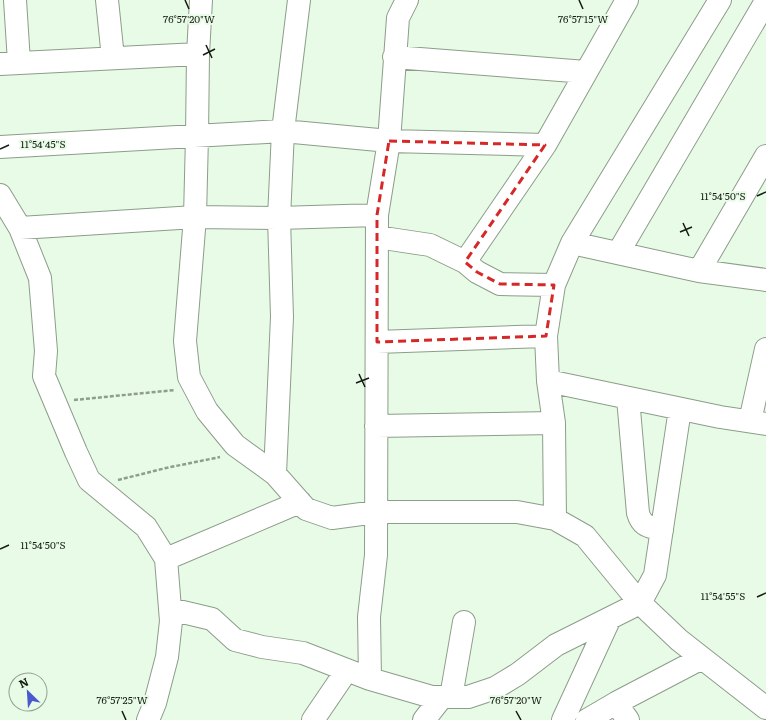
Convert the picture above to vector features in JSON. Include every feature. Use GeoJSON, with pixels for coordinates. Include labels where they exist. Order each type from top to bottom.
{"type":"FeatureCollection","features":[{"type":"Feature","properties":{"kind":"street"},"geometry":{"type":"LineString","coordinates":[[16,0],[9,63],[198,54]]}},
{"type":"Feature","properties":{"kind":"street"},"geometry":{"type":"LineString","coordinates":[[107,0],[113,58]]}},
{"type":"Feature","properties":{"kind":"street"},"geometry":{"type":"LineString","coordinates":[[201,0],[198,54],[198,136],[195,217],[185,341],[189,377],[207,411],[236,445],[275,474],[306,509],[332,518],[376,512],[517,512],[555,519],[585,536],[640,603],[678,640],[766,708]]}},
{"type":"Feature","properties":{"kind":"street"},"geometry":{"type":"LineString","coordinates":[[275,474],[282,317],[279,218],[283,131],[299,0]]}},
{"type":"Feature","properties":{"kind":"street"},"geometry":{"type":"LineString","coordinates":[[370,679],[369,617],[376,555],[377,215],[389,141],[398,18],[407,0]]}},
{"type":"Feature","properties":{"kind":"street"},"geometry":{"type":"LineString","coordinates":[[465,262],[545,145],[627,0]]}},
{"type":"Feature","properties":{"kind":"street"},"geometry":{"type":"LineString","coordinates":[[555,519],[554,423],[548,381],[546,336],[554,285],[572,243],[720,0]]}},
{"type":"Feature","properties":{"kind":"street"},"geometry":{"type":"LineString","coordinates":[[618,253],[766,1]]}},
{"type":"Feature","properties":{"kind":"street"},"geometry":{"type":"LineString","coordinates":[[394,57],[586,72]]}},
{"type":"Feature","properties":{"kind":"street"},"geometry":{"type":"LineString","coordinates":[[0,146],[283,131],[389,141],[545,145]]}},
{"type":"Feature","properties":{"kind":"street"},"geometry":{"type":"LineString","coordinates":[[699,271],[766,156]]}},
{"type":"Feature","properties":{"kind":"street"},"geometry":{"type":"LineString","coordinates":[[0,195],[20,228],[40,278],[46,351],[44,376],[89,480],[146,527],[166,559],[171,621],[167,657],[155,703],[148,720]]}},
{"type":"Feature","properties":{"kind":"street"},"geometry":{"type":"LineString","coordinates":[[20,228],[195,217],[279,218],[377,215]]}},
{"type":"Feature","properties":{"kind":"street"},"geometry":{"type":"LineString","coordinates":[[377,237],[430,245],[465,262],[477,272],[500,284],[554,285]]}},
{"type":"Feature","properties":{"kind":"street"},"geometry":{"type":"LineString","coordinates":[[572,243],[699,271],[766,280]]}},
{"type":"Feature","properties":{"kind":"street"},"geometry":{"type":"LineString","coordinates":[[377,342],[546,336]]}},
{"type":"Feature","properties":{"kind":"street"},"geometry":{"type":"LineString","coordinates":[[548,381],[680,409],[758,423],[766,349]]}},
{"type":"Feature","properties":{"kind":"street"},"geometry":{"type":"LineString","coordinates":[[628,398],[638,513],[641,521],[646,525],[662,530]]}},
{"type":"Feature","properties":{"kind":"street"},"geometry":{"type":"LineString","coordinates":[[170,609],[212,619],[235,640],[262,647],[303,653],[370,679],[432,697],[468,697],[495,688],[518,674],[556,645],[640,603],[655,575],[680,409]]}},
{"type":"Feature","properties":{"kind":"street"},"geometry":{"type":"LineString","coordinates":[[376,426],[554,423]]}},
{"type":"Feature","properties":{"kind":"street"},"geometry":{"type":"LineString","coordinates":[[166,559],[300,502]]}},
{"type":"Feature","properties":{"kind":"street"},"geometry":{"type":"LineString","coordinates":[[563,720],[610,618]]}},
{"type":"Feature","properties":{"kind":"street"},"geometry":{"type":"LineString","coordinates":[[424,720],[446,697],[464,622]]}},
{"type":"Feature","properties":{"kind":"street"},"geometry":{"type":"LineString","coordinates":[[587,720],[622,711],[702,658]]}},
{"type":"Feature","properties":{"kind":"street"},"geometry":{"type":"LineString","coordinates":[[313,720],[347,670]]}},
{"type":"Feature","properties":{"kind":"path"},"geometry":{"type":"LineString","coordinates":[[56,402],[195,388]]}},
{"type":"Feature","properties":{"kind":"path"},"geometry":{"type":"LineString","coordinates":[[96,485],[166,468],[245,452]]}},
{"type":"Feature","properties":{"kind":"highlighted area"},"geometry":{"type":"Polygon","coordinates":[[[389,141],[545,145],[465,262],[477,272],[500,284],[554,285],[546,336],[377,342],[377,215],[389,141]]]}}]}
